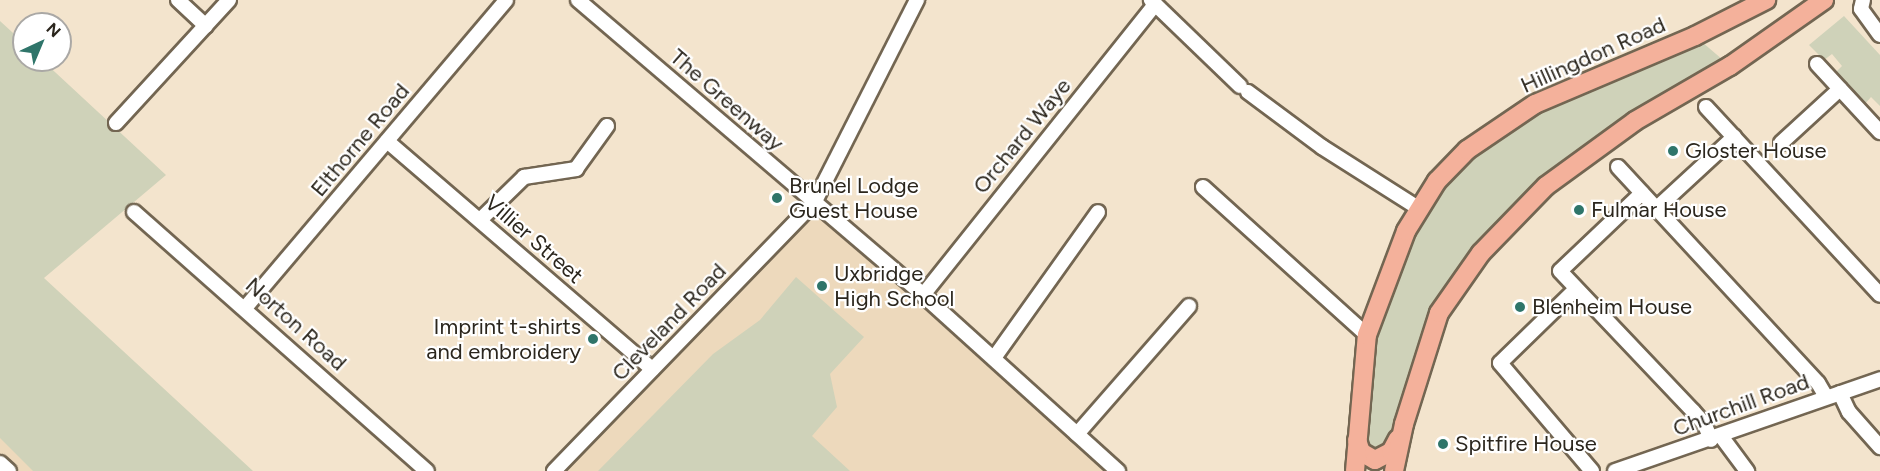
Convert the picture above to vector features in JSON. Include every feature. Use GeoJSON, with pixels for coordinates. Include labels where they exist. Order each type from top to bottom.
{"type":"FeatureCollection","features":[{"type":"Feature","properties":{"kind":"main road","name":"Hillingdon Road"},"geometry":{"type":"LineString","coordinates":[[1355,471],[1367,334],[1418,208],[1467,150],[1535,104],[1695,36],[1766,0]]}},
{"type":"Feature","properties":{"kind":"main road"},"geometry":{"type":"LineString","coordinates":[[1394,471],[1404,423],[1439,314],[1481,253],[1546,186],[1635,121],[1730,66],[1824,0]]}},
{"type":"Feature","properties":{"kind":"main road"},"geometry":{"type":"LineString","coordinates":[[1357,432],[1361,452],[1375,460],[1391,452],[1404,423]]}},
{"type":"Feature","properties":{"kind":"street"},"geometry":{"type":"LineString","coordinates":[[178,0],[206,26]]}},
{"type":"Feature","properties":{"kind":"street"},"geometry":{"type":"LineString","coordinates":[[116,123],[230,0]]}},
{"type":"Feature","properties":{"kind":"street","name":"Elthorne Road"},"geometry":{"type":"LineString","coordinates":[[246,307],[506,0]]}},
{"type":"Feature","properties":{"kind":"street","name":"The Greenway"},"geometry":{"type":"LineString","coordinates":[[578,0],[922,295],[1118,471]]}},
{"type":"Feature","properties":{"kind":"street","name":"Cleveland Road"},"geometry":{"type":"LineString","coordinates":[[554,471],[814,203],[917,0]]}},
{"type":"Feature","properties":{"kind":"street"},"geometry":{"type":"LineString","coordinates":[[1863,0],[1861,9],[1880,35]]}},
{"type":"Feature","properties":{"kind":"street","name":"Orchard Waye"},"geometry":{"type":"LineString","coordinates":[[922,295],[1153,2],[1244,89],[1288,124],[1418,208]]}},
{"type":"Feature","properties":{"kind":"street"},"geometry":{"type":"LineString","coordinates":[[1817,64],[1880,132]]}},
{"type":"Feature","properties":{"kind":"street"},"geometry":{"type":"LineString","coordinates":[[1781,143],[1840,89]]}},
{"type":"Feature","properties":{"kind":"street"},"geometry":{"type":"LineString","coordinates":[[1706,107],[1880,296]]}},
{"type":"Feature","properties":{"kind":"street"},"geometry":{"type":"LineString","coordinates":[[480,220],[524,177],[576,169],[608,126]]}},
{"type":"Feature","properties":{"kind":"street"},"geometry":{"type":"LineString","coordinates":[[1657,208],[1734,137]]}},
{"type":"Feature","properties":{"kind":"street","name":"Villier Street"},"geometry":{"type":"LineString","coordinates":[[387,141],[652,369]]}},
{"type":"Feature","properties":{"kind":"street"},"geometry":{"type":"LineString","coordinates":[[1618,167],[1880,447]]}},
{"type":"Feature","properties":{"kind":"street"},"geometry":{"type":"LineString","coordinates":[[1203,187],[1367,334]]}},
{"type":"Feature","properties":{"kind":"street"},"geometry":{"type":"LineString","coordinates":[[1642,193],[1560,271],[1747,471]]}},
{"type":"Feature","properties":{"kind":"street","name":"Norton Road"},"geometry":{"type":"LineString","coordinates":[[134,212],[246,307],[427,471]]}},
{"type":"Feature","properties":{"kind":"street"},"geometry":{"type":"LineString","coordinates":[[994,358],[1098,212]]}},
{"type":"Feature","properties":{"kind":"street"},"geometry":{"type":"LineString","coordinates":[[1576,289],[1500,363],[1592,471]]}},
{"type":"Feature","properties":{"kind":"street"},"geometry":{"type":"LineString","coordinates":[[1077,434],[1189,306]]}},
{"type":"Feature","properties":{"kind":"street","name":"Churchill Road"},"geometry":{"type":"LineString","coordinates":[[1615,471],[1716,438],[1880,379]]}},
{"type":"Feature","properties":{"kind":"street"},"geometry":{"type":"LineString","coordinates":[[0,463],[9,471]]}},
{"type":"Feature","properties":{"kind":"shaded area","name":"Uxbridge High School"},"geometry":{"type":"Polygon","coordinates":[[[814,203],[1088,444],[1105,471],[557,471],[814,203]]]}},
{"type":"Feature","properties":{"kind":"shaded area"},"geometry":{"type":"Polygon","coordinates":[[[0,431],[46,471],[0,471],[0,431]]]}},
{"type":"Feature","properties":{"kind":"green space"},"geometry":{"type":"Polygon","coordinates":[[[1844,16],[1880,55],[1880,106],[1871,97],[1865,104],[1835,73],[1842,66],[1832,54],[1824,60],[1809,45],[1844,16]]]}},
{"type":"Feature","properties":{"kind":"green space"},"geometry":{"type":"Polygon","coordinates":[[[0,21],[12,32],[12,72],[55,72],[166,175],[44,278],[253,471],[33,471],[0,438],[0,21]]]}},
{"type":"Feature","properties":{"kind":"green space"},"geometry":{"type":"Polygon","coordinates":[[[1695,36],[1730,66],[1546,186],[1439,313],[1384,458],[1358,443],[1367,334],[1438,181],[1535,104],[1695,36]]]}},
{"type":"Feature","properties":{"kind":"green space"},"geometry":{"type":"Polygon","coordinates":[[[796,277],[864,337],[830,374],[837,407],[812,436],[850,471],[598,471],[713,354],[760,320],[796,277]]]}},
{"type":"Feature","properties":{"kind":"place","name":"Gloster House"},"geometry":{"type":"Point","coordinates":[1673,151]}},
{"type":"Feature","properties":{"kind":"place","name":"Brunel Lodge Guest House"},"geometry":{"type":"Point","coordinates":[777,198]}},
{"type":"Feature","properties":{"kind":"place","name":"Fulmar House"},"geometry":{"type":"Point","coordinates":[1579,210]}},
{"type":"Feature","properties":{"kind":"place","name":"Uxbridge High School"},"geometry":{"type":"Point","coordinates":[822,286]}},
{"type":"Feature","properties":{"kind":"place","name":"Blenheim House"},"geometry":{"type":"Point","coordinates":[1520,307]}},
{"type":"Feature","properties":{"kind":"place","name":"Imprint t-shirts and embroidery"},"geometry":{"type":"Point","coordinates":[593,339]}},
{"type":"Feature","properties":{"kind":"place","name":"Spitfire House"},"geometry":{"type":"Point","coordinates":[1443,444]}}]}
